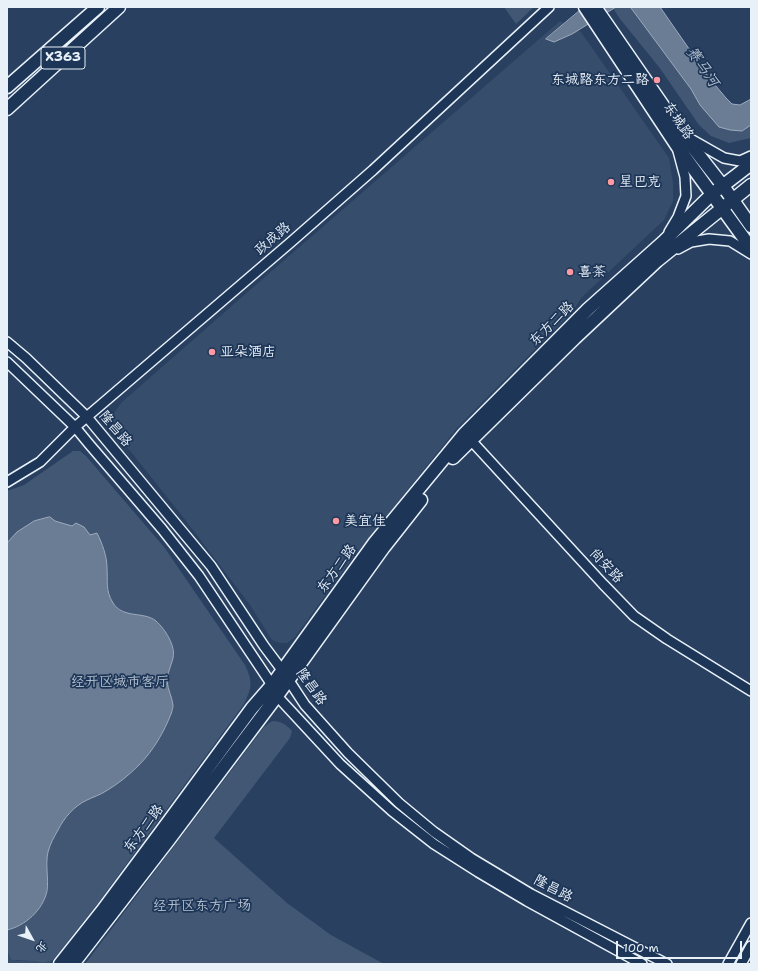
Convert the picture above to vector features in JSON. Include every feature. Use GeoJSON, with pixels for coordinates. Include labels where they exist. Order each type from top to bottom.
{"type":"FeatureCollection","features":[{"type":"Feature","properties":{"kind":"main road","name":"X363"},"geometry":{"type":"LineString","coordinates":[[7,87],[98,7]]}},
{"type":"Feature","properties":{"kind":"main road","name":"X363"},"geometry":{"type":"LineString","coordinates":[[7,109],[119,7]]}},
{"type":"Feature","properties":{"kind":"main road","name":"东城路"},"geometry":{"type":"LineString","coordinates":[[585,7],[602,24],[684,136],[723,186],[751,226]]}},
{"type":"Feature","properties":{"kind":"main road","name":"东城路"},"geometry":{"type":"LineString","coordinates":[[595,7],[602,24],[677,146],[751,248]]}},
{"type":"Feature","properties":{"kind":"main road","name":"东方二路"},"geometry":{"type":"LineString","coordinates":[[60,964],[111,899],[252,708],[272,685],[285,675],[468,437],[588,309],[663,242],[712,194],[751,164]]}},
{"type":"Feature","properties":{"kind":"main road","name":"东方二路"},"geometry":{"type":"LineString","coordinates":[[468,437],[657,261],[751,185]]}},
{"type":"Feature","properties":{"kind":"main road","name":"东方二路"},"geometry":{"type":"LineString","coordinates":[[72,964],[163,848],[277,696],[285,675]]}},
{"type":"Feature","properties":{"kind":"street","name":"政成路"},"geometry":{"type":"LineString","coordinates":[[7,482],[40,462],[76,427],[367,175],[549,7]]}},
{"type":"Feature","properties":{"kind":"street"},"geometry":{"type":"LineString","coordinates":[[684,136],[724,158],[740,161],[751,156]]}},
{"type":"Feature","properties":{"kind":"street"},"geometry":{"type":"LineString","coordinates":[[663,242],[678,217],[686,196],[685,177],[677,146]]}},
{"type":"Feature","properties":{"kind":"street"},"geometry":{"type":"LineString","coordinates":[[657,261],[691,242],[710,239],[730,241],[751,254]]}},
{"type":"Feature","properties":{"kind":"street","name":"隆昌路"},"geometry":{"type":"LineString","coordinates":[[7,342],[26,358],[87,418],[210,566],[305,705],[348,753],[399,803],[434,832],[471,858],[531,894],[667,964]]}},
{"type":"Feature","properties":{"kind":"street","name":"隆昌路"},"geometry":{"type":"LineString","coordinates":[[7,362],[76,427],[162,529],[199,576],[272,685],[277,696],[340,764],[392,811],[434,844],[527,901],[642,964]]}},
{"type":"Feature","properties":{"kind":"street","name":"尚安路"},"geometry":{"type":"LineString","coordinates":[[468,437],[634,616],[667,639],[751,690]]}},
{"type":"Feature","properties":{"kind":"street"},"geometry":{"type":"LineString","coordinates":[[728,964],[751,923]]}},
{"type":"Feature","properties":{"kind":"street"},"geometry":{"type":"LineString","coordinates":[[741,964],[751,946]]}},
{"type":"Feature","properties":{"kind":"shaded area"},"geometry":{"type":"Polygon","coordinates":[[[584,7],[616,7],[572,34],[554,42],[546,39],[584,7]]]}},
{"type":"Feature","properties":{"kind":"shaded area"},"geometry":{"type":"Polygon","coordinates":[[[629,7],[660,7],[710,79],[726,98],[732,104],[740,105],[751,99],[751,125],[742,131],[719,127],[700,105],[691,89],[629,7]]]}},
{"type":"Feature","properties":{"kind":"shaded area"},"geometry":{"type":"Polygon","coordinates":[[[560,21],[581,32],[669,158],[673,183],[673,201],[664,220],[581,298],[573,311],[457,428],[349,563],[295,637],[287,643],[280,643],[272,640],[250,605],[183,517],[111,427],[113,414],[122,402],[560,21]]]}},
{"type":"Feature","properties":{"kind":"shaded area"},"geometry":{"type":"Polygon","coordinates":[[[50,517],[55,521],[72,526],[76,523],[84,527],[90,535],[97,533],[105,554],[107,563],[107,586],[113,603],[122,611],[151,618],[159,624],[166,633],[174,653],[167,681],[173,706],[165,728],[149,754],[139,765],[115,785],[82,803],[66,817],[60,826],[48,852],[47,891],[42,905],[27,921],[7,930],[7,543],[17,532],[34,521],[50,517]]]}},
{"type":"Feature","properties":{"kind":"shaded area"},"geometry":{"type":"Polygon","coordinates":[[[7,951],[16,961],[35,961],[43,963],[53,960],[49,964],[7,964],[7,951]]]}},
{"type":"Feature","properties":{"kind":"green space"},"geometry":{"type":"Polygon","coordinates":[[[504,7],[534,7],[516,24],[504,7]]]}},
{"type":"Feature","properties":{"kind":"green space"},"geometry":{"type":"Polygon","coordinates":[[[613,8],[631,8],[691,89],[700,105],[742,131],[751,125],[751,138],[729,143],[711,136],[699,125],[659,67],[620,19],[613,8]]]}},
{"type":"Feature","properties":{"kind":"green space","name":"经开区城市客厅"},"geometry":{"type":"Polygon","coordinates":[[[73,451],[80,451],[86,456],[164,547],[245,665],[250,680],[250,689],[244,704],[98,903],[53,960],[43,963],[35,961],[12,960],[7,951],[7,491],[24,485],[73,451]]]}},
{"type":"Feature","properties":{"kind":"green space","name":"经开区东方广场"},"geometry":{"type":"Polygon","coordinates":[[[272,721],[284,724],[288,727],[292,731],[290,738],[214,838],[287,903],[331,935],[384,964],[85,964],[264,727],[272,721]]]}},
{"type":"Feature","properties":{"kind":"place","name":"东城路东方二路"},"geometry":{"type":"Point","coordinates":[657,80]}},
{"type":"Feature","properties":{"kind":"place","name":"星巴克"},"geometry":{"type":"Point","coordinates":[611,182]}},
{"type":"Feature","properties":{"kind":"place","name":"喜茶"},"geometry":{"type":"Point","coordinates":[570,272]}},
{"type":"Feature","properties":{"kind":"place","name":"亚朵酒店"},"geometry":{"type":"Point","coordinates":[212,352]}},
{"type":"Feature","properties":{"kind":"place","name":"美宜佳"},"geometry":{"type":"Point","coordinates":[336,521]}},
{"type":"Feature","properties":{"kind":"water label","name":"赛马河"},"geometry":{"type":"Point","coordinates":[702,67]}}]}
